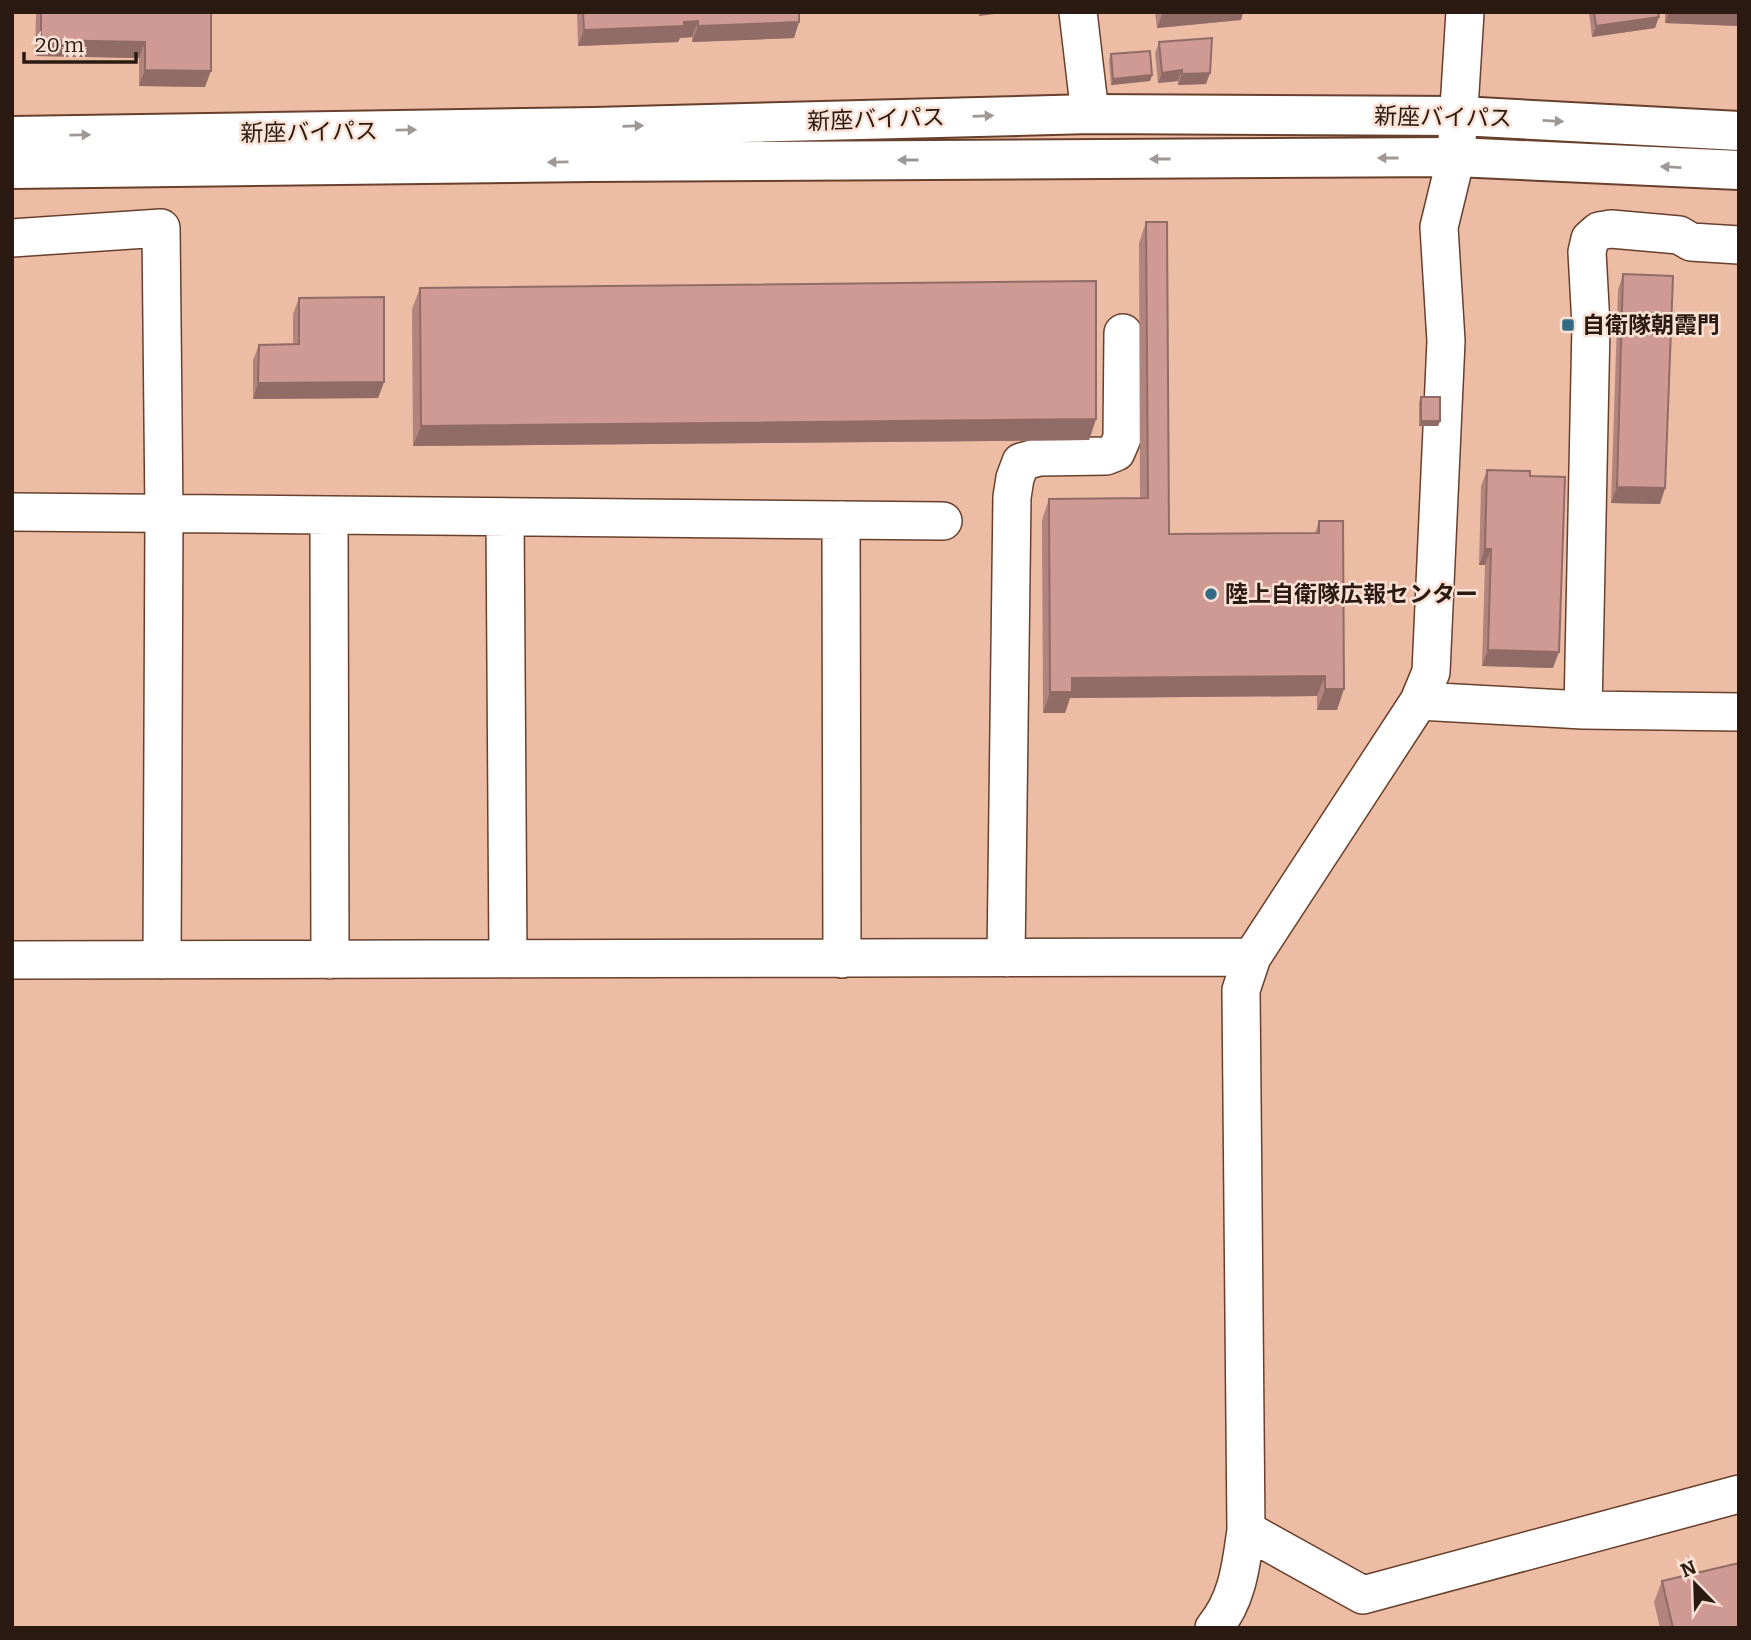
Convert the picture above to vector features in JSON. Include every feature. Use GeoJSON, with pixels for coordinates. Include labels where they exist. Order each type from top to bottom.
{"type":"FeatureCollection","features":[{"type":"Feature","properties":{"kind":"highway","name":"新座バイパス"},"geometry":{"type":"LineString","coordinates":[[12,136],[580,127],[1090,114],[1460,116],[1739,131]]}},
{"type":"Feature","properties":{"kind":"highway","name":"新座バイパス"},"geometry":{"type":"LineString","coordinates":[[12,169],[1456,157],[1739,170]]}},
{"type":"Feature","properties":{"kind":"street"},"geometry":{"type":"LineString","coordinates":[[1078,12],[1090,114]]}},
{"type":"Feature","properties":{"kind":"street"},"geometry":{"type":"LineString","coordinates":[[1214,1628],[1227,1612],[1240,1576],[1246,1530],[1241,990],[1252,957],[1419,701],[1430,672],[1446,341],[1439,227],[1456,157],[1465,12]]}},
{"type":"Feature","properties":{"kind":"street"},"geometry":{"type":"LineString","coordinates":[[12,239],[162,228],[162,960]]}},
{"type":"Feature","properties":{"kind":"street"},"geometry":{"type":"LineString","coordinates":[[1583,710],[1591,325],[1587,251],[1590,239],[1599,231],[1611,229],[1679,235],[1691,242],[1739,245]]}},
{"type":"Feature","properties":{"kind":"street"},"geometry":{"type":"LineString","coordinates":[[1006,958],[1012,497],[1015,478],[1021,462],[1039,457],[1106,456],[1116,452],[1122,438],[1123,333]]}},
{"type":"Feature","properties":{"kind":"street"},"geometry":{"type":"LineString","coordinates":[[12,512],[943,521]]}},
{"type":"Feature","properties":{"kind":"street"},"geometry":{"type":"LineString","coordinates":[[329,515],[330,960]]}},
{"type":"Feature","properties":{"kind":"street"},"geometry":{"type":"LineString","coordinates":[[505,517],[508,959]]}},
{"type":"Feature","properties":{"kind":"street"},"geometry":{"type":"LineString","coordinates":[[841,520],[842,959]]}},
{"type":"Feature","properties":{"kind":"street"},"geometry":{"type":"LineString","coordinates":[[1419,701],[1583,710],[1739,712]]}},
{"type":"Feature","properties":{"kind":"street"},"geometry":{"type":"LineString","coordinates":[[12,960],[1252,957]]}},
{"type":"Feature","properties":{"kind":"street"},"geometry":{"type":"LineString","coordinates":[[1246,1530],[1363,1595],[1739,1494]]}},
{"type":"Feature","properties":{"kind":"building"},"geometry":{"type":"Polygon","coordinates":[[[41,12],[211,12],[211,71],[145,70],[145,42],[41,40],[41,12]]]}},
{"type":"Feature","properties":{"kind":"building"},"geometry":{"type":"Polygon","coordinates":[[[583,12],[799,12],[799,22],[698,26],[698,21],[684,22],[684,26],[584,30],[583,12]]]}},
{"type":"Feature","properties":{"kind":"building"},"geometry":{"type":"Polygon","coordinates":[[[1594,12],[1658,12],[1659,17],[1596,26],[1594,12]]]}},
{"type":"Feature","properties":{"kind":"building"},"geometry":{"type":"Polygon","coordinates":[[[1212,38],[1210,73],[1182,74],[1182,70],[1162,73],[1159,42],[1212,38]]]}},
{"type":"Feature","properties":{"kind":"building"},"geometry":{"type":"Polygon","coordinates":[[[1150,51],[1152,75],[1113,79],[1111,54],[1150,51]]]}},
{"type":"Feature","properties":{"kind":"building"},"geometry":{"type":"Polygon","coordinates":[[[1146,222],[1167,222],[1169,534],[1319,533],[1319,521],[1343,521],[1344,689],[1325,689],[1325,676],[1072,678],[1072,692],[1050,692],[1049,499],[1148,498],[1146,222]]]}},
{"type":"Feature","properties":{"kind":"building"},"geometry":{"type":"Polygon","coordinates":[[[1623,274],[1673,276],[1665,488],[1617,487],[1623,274]]]}},
{"type":"Feature","properties":{"kind":"building"},"geometry":{"type":"Polygon","coordinates":[[[1096,281],[1096,419],[421,426],[420,288],[1096,281]]]}},
{"type":"Feature","properties":{"kind":"building"},"geometry":{"type":"Polygon","coordinates":[[[384,297],[384,382],[258,383],[259,345],[299,344],[299,298],[384,297]]]}},
{"type":"Feature","properties":{"kind":"building"},"geometry":{"type":"Polygon","coordinates":[[[1421,397],[1440,397],[1440,421],[1421,421],[1421,397]]]}},
{"type":"Feature","properties":{"kind":"building"},"geometry":{"type":"Polygon","coordinates":[[[1487,470],[1530,471],[1530,476],[1565,477],[1559,652],[1488,650],[1491,549],[1485,549],[1487,470]]]}},
{"type":"Feature","properties":{"kind":"building"},"geometry":{"type":"Polygon","coordinates":[[[1739,1563],[1739,1628],[1673,1628],[1662,1581],[1739,1563]]]}},
{"type":"Feature","properties":{"kind":"place","name":"自衛隊朝霞門"},"geometry":{"type":"Point","coordinates":[1568,325]}},
{"type":"Feature","properties":{"kind":"place","name":"陸上自衛隊広報センター"},"geometry":{"type":"Point","coordinates":[1211,594]}}]}
